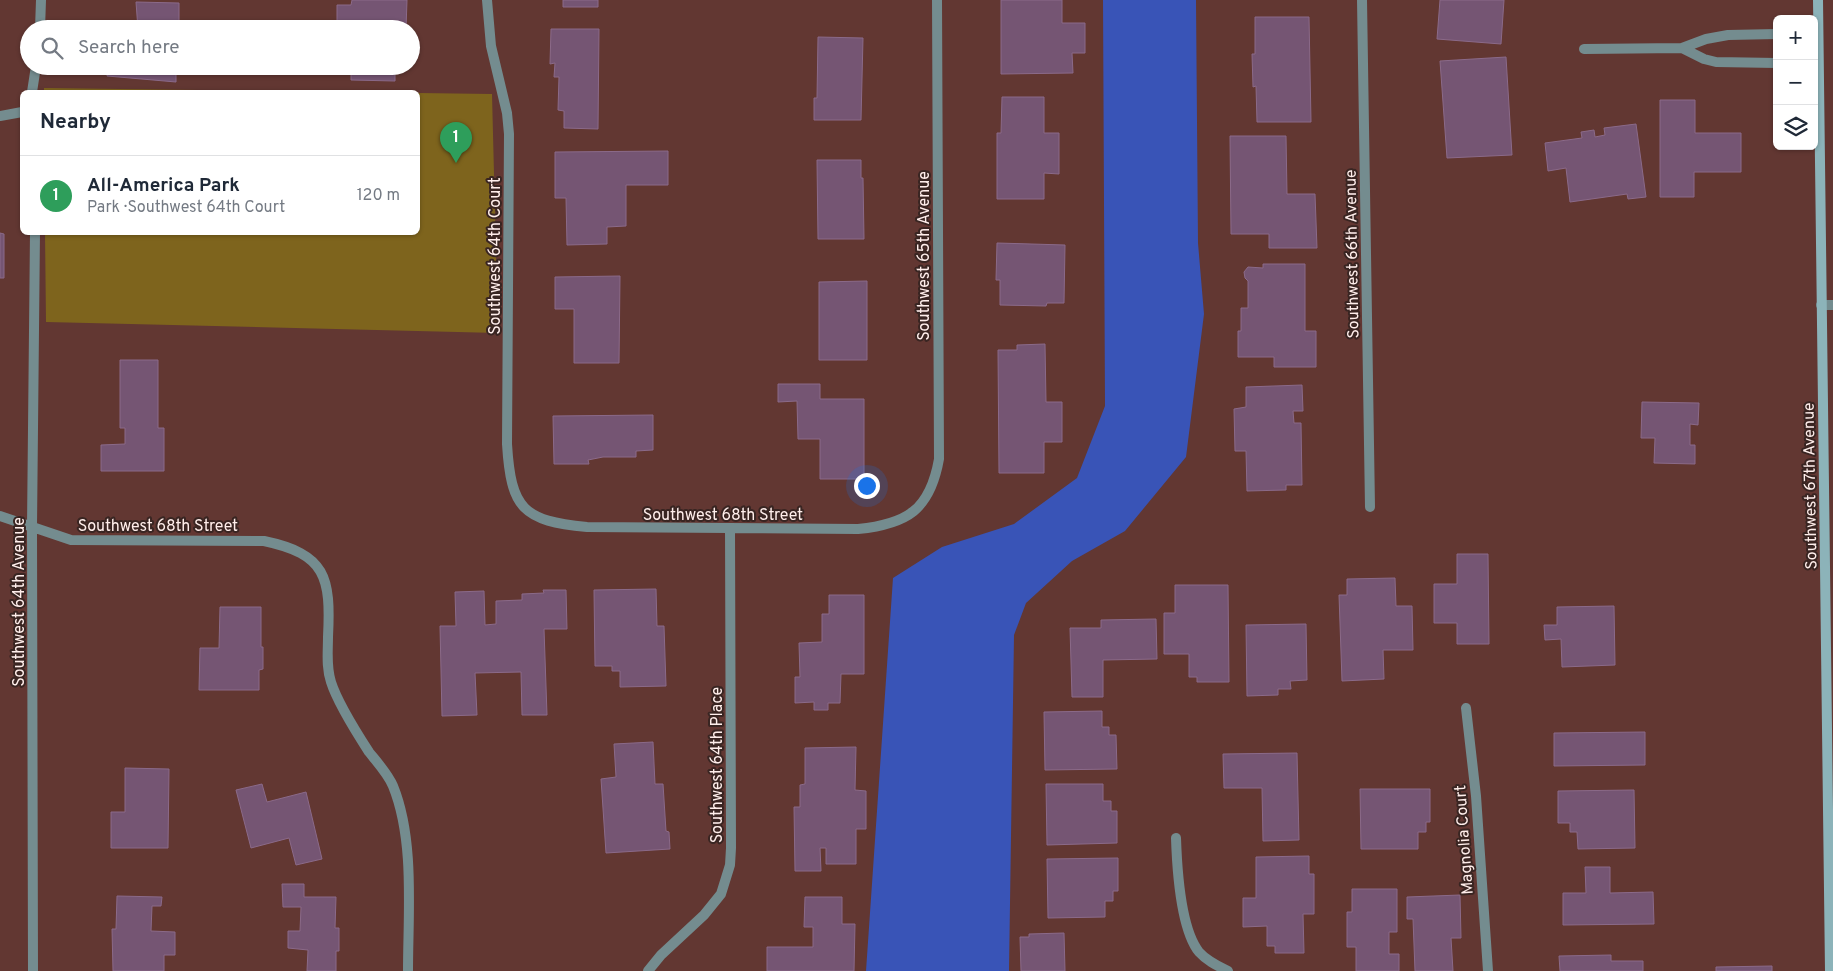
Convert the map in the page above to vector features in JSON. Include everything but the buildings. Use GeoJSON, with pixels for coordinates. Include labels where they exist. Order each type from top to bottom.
{"type":"FeatureCollection","features":[{"type":"Feature","properties":{"kind":"main road","name":"Southwest 67th Avenue"},"geometry":{"type":"LineString","coordinates":[[1817,15],[1818,0]]}},
{"type":"Feature","properties":{"kind":"main road","name":"Southwest 67th Avenue"},"geometry":{"type":"LineString","coordinates":[[1817,105],[1831,966]]}},
{"type":"Feature","properties":{"kind":"street"},"geometry":{"type":"LineString","coordinates":[[40,20],[41,0]]}},
{"type":"Feature","properties":{"kind":"street","name":"Southwest 64th Court"},"geometry":{"type":"LineString","coordinates":[[487,0],[491,46],[507,113],[509,134],[508,465],[512,485],[526,510]]}},
{"type":"Feature","properties":{"kind":"street","name":"Southwest 65th Avenue"},"geometry":{"type":"LineString","coordinates":[[919,506],[930,489],[939,459],[937,0]]}},
{"type":"Feature","properties":{"kind":"street","name":"Southwest 66th Avenue"},"geometry":{"type":"LineString","coordinates":[[1362,0],[1370,507]]}},
{"type":"Feature","properties":{"kind":"street"},"geometry":{"type":"LineString","coordinates":[[1584,49],[1682,48],[1706,39],[1728,35],[1773,34]]}},
{"type":"Feature","properties":{"kind":"street"},"geometry":{"type":"LineString","coordinates":[[1682,48],[1704,59],[1716,62],[1773,63]]}},
{"type":"Feature","properties":{"kind":"street"},"geometry":{"type":"LineString","coordinates":[[32,90],[35,75]]}},
{"type":"Feature","properties":{"kind":"street"},"geometry":{"type":"LineString","coordinates":[[0,116],[20,112]]}},
{"type":"Feature","properties":{"kind":"street","name":"Southwest 64th Avenue"},"geometry":{"type":"LineString","coordinates":[[33,971],[32,527],[35,235]]}},
{"type":"Feature","properties":{"kind":"street"},"geometry":{"type":"LineString","coordinates":[[1821,305],[1833,305]]}},
{"type":"Feature","properties":{"kind":"street","name":"Southwest 68th Street"},"geometry":{"type":"LineString","coordinates":[[526,510],[548,521],[587,527],[858,529],[894,522],[908,516],[919,506]]}},
{"type":"Feature","properties":{"kind":"street","name":"Southwest 68th Street"},"geometry":{"type":"LineString","coordinates":[[0,516],[71,540],[264,541],[294,549],[314,563],[321,572],[328,596],[327,658],[330,680],[353,725],[393,784],[402,818],[407,847],[408,971]]}},
{"type":"Feature","properties":{"kind":"street","name":"Southwest 64th Place"},"geometry":{"type":"LineString","coordinates":[[648,971],[661,955],[713,905],[721,894],[730,865],[730,528]]}},
{"type":"Feature","properties":{"kind":"street","name":"Magnolia Court"},"geometry":{"type":"LineString","coordinates":[[1466,708],[1476,796],[1488,971]]}},
{"type":"Feature","properties":{"kind":"street"},"geometry":{"type":"LineString","coordinates":[[1176,838],[1181,894],[1192,940],[1200,952],[1212,962],[1228,971]]}},
{"type":"Feature","properties":{"kind":"shaded area"},"geometry":{"type":"Polygon","coordinates":[[[44,88],[203,90],[44,90],[44,88]]]}},
{"type":"Feature","properties":{"kind":"shaded area"},"geometry":{"type":"Polygon","coordinates":[[[420,93],[492,94],[498,333],[46,322],[45,235],[420,235],[420,93]]]}},
{"type":"Feature","properties":{"kind":"water"},"geometry":{"type":"Polygon","coordinates":[[[1103,0],[1196,0],[1198,243],[1204,314],[1186,457],[1125,531],[1072,561],[1026,603],[1014,635],[1009,971],[866,971],[893,578],[942,547],[1014,524],[1077,478],[1105,406],[1103,0]]]}},
{"type":"Feature","properties":{"kind":"place","name":"All-America Park"},"geometry":{"type":"Point","coordinates":[456,163]}}]}
